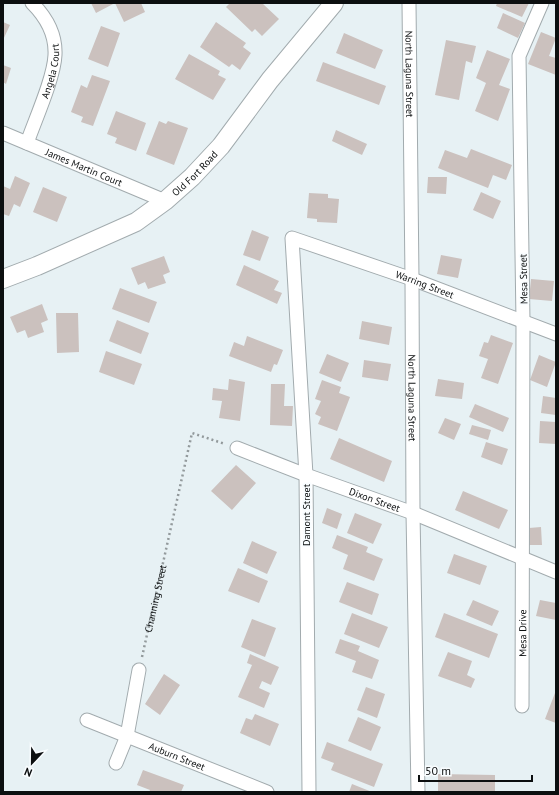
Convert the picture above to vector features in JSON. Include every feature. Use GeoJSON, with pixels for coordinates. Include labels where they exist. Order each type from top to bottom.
{"type":"FeatureCollection","features":[{"type":"Feature","properties":{"kind":"street","name":"Angela Court"},"geometry":{"type":"LineString","coordinates":[[27,143],[50,76],[55,55],[53,37],[45,19],[32,3]]}},
{"type":"Feature","properties":{"kind":"street","name":"Old Fort Road"},"geometry":{"type":"LineString","coordinates":[[3,279],[136,222],[165,201],[192,177],[221,146],[270,80],[334,3]]}},
{"type":"Feature","properties":{"kind":"street","name":"North Laguna Street"},"geometry":{"type":"LineString","coordinates":[[409,3],[413,513],[418,792]]}},
{"type":"Feature","properties":{"kind":"street","name":"Mesa Street"},"geometry":{"type":"LineString","coordinates":[[524,560],[524,321],[519,56],[542,3]]}},
{"type":"Feature","properties":{"kind":"street","name":"James Martin Court"},"geometry":{"type":"LineString","coordinates":[[3,133],[165,201]]}},
{"type":"Feature","properties":{"kind":"street","name":"Warring Street"},"geometry":{"type":"LineString","coordinates":[[292,238],[412,279],[556,334]]}},
{"type":"Feature","properties":{"kind":"street","name":"Damont Street"},"geometry":{"type":"LineString","coordinates":[[292,238],[306,475],[308,792]]}},
{"type":"Feature","properties":{"kind":"street","name":"Dixon Street"},"geometry":{"type":"LineString","coordinates":[[236,448],[306,475],[413,513],[556,572]]}},
{"type":"Feature","properties":{"kind":"street","name":"Mesa Drive"},"geometry":{"type":"LineString","coordinates":[[522,706],[524,560]]}},
{"type":"Feature","properties":{"kind":"street"},"geometry":{"type":"LineString","coordinates":[[116,763],[127,736],[139,670]]}},
{"type":"Feature","properties":{"kind":"street","name":"Auburn Street"},"geometry":{"type":"LineString","coordinates":[[86,720],[267,792]]}},
{"type":"Feature","properties":{"kind":"path","name":"Channing Street"},"geometry":{"type":"LineString","coordinates":[[139,670],[192,433],[236,448]]}},
{"type":"Feature","properties":{"kind":"building"},"geometry":{"type":"Polygon","coordinates":[[[91,3],[115,3],[96,13],[91,3]]]}},
{"type":"Feature","properties":{"kind":"building"},"geometry":{"type":"Polygon","coordinates":[[[115,3],[141,3],[145,12],[124,22],[115,3]]]}},
{"type":"Feature","properties":{"kind":"building"},"geometry":{"type":"Polygon","coordinates":[[[230,3],[262,3],[279,19],[262,36],[255,29],[252,32],[226,7],[230,3]]]}},
{"type":"Feature","properties":{"kind":"building"},"geometry":{"type":"Polygon","coordinates":[[[497,3],[529,3],[522,17],[496,6],[497,3]]]}},
{"type":"Feature","properties":{"kind":"building"},"geometry":{"type":"Polygon","coordinates":[[[503,13],[525,23],[518,38],[497,28],[503,13]]]}},
{"type":"Feature","properties":{"kind":"building"},"geometry":{"type":"Polygon","coordinates":[[[3,22],[10,25],[3,40],[3,22]]]}},
{"type":"Feature","properties":{"kind":"building"},"geometry":{"type":"Polygon","coordinates":[[[216,22],[246,43],[243,47],[251,53],[240,70],[232,64],[229,67],[200,47],[216,22]]]}},
{"type":"Feature","properties":{"kind":"building"},"geometry":{"type":"Polygon","coordinates":[[[101,26],[120,33],[108,67],[88,59],[101,26]]]}},
{"type":"Feature","properties":{"kind":"building"},"geometry":{"type":"Polygon","coordinates":[[[541,32],[556,38],[549,56],[556,58],[556,75],[528,64],[541,32]]]}},
{"type":"Feature","properties":{"kind":"building"},"geometry":{"type":"Polygon","coordinates":[[[344,33],[383,50],[375,69],[336,53],[344,33]]]}},
{"type":"Feature","properties":{"kind":"building"},"geometry":{"type":"Polygon","coordinates":[[[446,40],[476,46],[472,63],[466,61],[459,100],[435,95],[446,40]]]}},
{"type":"Feature","properties":{"kind":"building"},"geometry":{"type":"Polygon","coordinates":[[[487,50],[510,59],[499,85],[510,89],[498,121],[475,111],[486,83],[476,78],[487,50]]]}},
{"type":"Feature","properties":{"kind":"building"},"geometry":{"type":"Polygon","coordinates":[[[189,54],[220,71],[218,75],[226,79],[213,100],[175,79],[189,54]]]}},
{"type":"Feature","properties":{"kind":"building"},"geometry":{"type":"Polygon","coordinates":[[[323,62],[386,86],[379,105],[316,81],[323,62]]]}},
{"type":"Feature","properties":{"kind":"building"},"geometry":{"type":"Polygon","coordinates":[[[3,65],[11,68],[6,84],[3,82],[3,65]]]}},
{"type":"Feature","properties":{"kind":"building"},"geometry":{"type":"Polygon","coordinates":[[[92,75],[110,81],[93,126],[81,122],[83,117],[71,112],[81,85],[87,88],[92,75]]]}},
{"type":"Feature","properties":{"kind":"building"},"geometry":{"type":"Polygon","coordinates":[[[116,111],[146,123],[136,151],[115,143],[117,138],[107,134],[116,111]]]}},
{"type":"Feature","properties":{"kind":"building"},"geometry":{"type":"Polygon","coordinates":[[[159,121],[166,124],[168,121],[188,128],[174,165],[146,154],[159,121]]]}},
{"type":"Feature","properties":{"kind":"building"},"geometry":{"type":"Polygon","coordinates":[[[336,130],[367,144],[362,155],[332,141],[336,130]]]}},
{"type":"Feature","properties":{"kind":"building"},"geometry":{"type":"Polygon","coordinates":[[[471,149],[512,165],[506,180],[493,175],[488,188],[438,168],[445,150],[467,158],[471,149]]]}},
{"type":"Feature","properties":{"kind":"building"},"geometry":{"type":"Polygon","coordinates":[[[15,176],[30,183],[20,207],[14,204],[9,216],[3,214],[3,186],[10,189],[15,176]]]}},
{"type":"Feature","properties":{"kind":"building"},"geometry":{"type":"Polygon","coordinates":[[[428,177],[447,177],[446,194],[427,193],[428,177]]]}},
{"type":"Feature","properties":{"kind":"building"},"geometry":{"type":"Polygon","coordinates":[[[43,187],[67,197],[57,222],[33,212],[43,187]]]}},
{"type":"Feature","properties":{"kind":"building"},"geometry":{"type":"Polygon","coordinates":[[[481,192],[501,201],[493,219],[473,210],[481,192]]]}},
{"type":"Feature","properties":{"kind":"building"},"geometry":{"type":"Polygon","coordinates":[[[309,193],[328,194],[328,198],[339,199],[337,223],[317,222],[317,219],[307,218],[309,193]]]}},
{"type":"Feature","properties":{"kind":"building"},"geometry":{"type":"Polygon","coordinates":[[[252,230],[269,237],[260,261],[243,255],[252,230]]]}},
{"type":"Feature","properties":{"kind":"building"},"geometry":{"type":"Polygon","coordinates":[[[441,255],[462,259],[458,278],[437,274],[441,255]]]}},
{"type":"Feature","properties":{"kind":"building"},"geometry":{"type":"Polygon","coordinates":[[[164,256],[170,272],[163,275],[166,283],[148,289],[145,282],[138,285],[131,268],[164,256]]]}},
{"type":"Feature","properties":{"kind":"building"},"geometry":{"type":"Polygon","coordinates":[[[244,265],[279,281],[274,290],[282,293],[277,304],[236,285],[244,265]]]}},
{"type":"Feature","properties":{"kind":"building"},"geometry":{"type":"Polygon","coordinates":[[[531,279],[554,281],[552,301],[529,299],[531,279]]]}},
{"type":"Feature","properties":{"kind":"building"},"geometry":{"type":"Polygon","coordinates":[[[120,288],[157,302],[149,323],[112,309],[120,288]]]}},
{"type":"Feature","properties":{"kind":"building"},"geometry":{"type":"Polygon","coordinates":[[[42,304],[48,320],[41,323],[44,332],[28,338],[25,330],[17,333],[10,317],[42,304]]]}},
{"type":"Feature","properties":{"kind":"building"},"geometry":{"type":"Polygon","coordinates":[[[56,313],[78,313],[79,352],[57,353],[56,313]]]}},
{"type":"Feature","properties":{"kind":"building"},"geometry":{"type":"Polygon","coordinates":[[[117,320],[149,333],[141,354],[109,341],[117,320]]]}},
{"type":"Feature","properties":{"kind":"building"},"geometry":{"type":"Polygon","coordinates":[[[362,321],[392,327],[389,345],[359,339],[362,321]]]}},
{"type":"Feature","properties":{"kind":"building"},"geometry":{"type":"Polygon","coordinates":[[[491,335],[513,343],[498,384],[481,378],[488,359],[479,356],[484,342],[488,343],[491,335]]]}},
{"type":"Feature","properties":{"kind":"building"},"geometry":{"type":"Polygon","coordinates":[[[247,336],[283,350],[277,365],[274,364],[271,372],[229,356],[234,342],[244,346],[247,336]]]}},
{"type":"Feature","properties":{"kind":"building"},"geometry":{"type":"Polygon","coordinates":[[[106,351],[142,364],[134,385],[99,372],[106,351]]]}},
{"type":"Feature","properties":{"kind":"building"},"geometry":{"type":"Polygon","coordinates":[[[327,354],[349,363],[341,382],[319,373],[327,354]]]}},
{"type":"Feature","properties":{"kind":"building"},"geometry":{"type":"Polygon","coordinates":[[[539,355],[556,362],[547,387],[530,380],[539,355]]]}},
{"type":"Feature","properties":{"kind":"building"},"geometry":{"type":"Polygon","coordinates":[[[364,360],[391,364],[388,381],[362,377],[364,360]]]}},
{"type":"Feature","properties":{"kind":"building"},"geometry":{"type":"Polygon","coordinates":[[[229,379],[245,382],[240,421],[219,418],[222,401],[212,400],[213,388],[228,390],[229,379]]]}},
{"type":"Feature","properties":{"kind":"building"},"geometry":{"type":"Polygon","coordinates":[[[438,379],[464,383],[462,399],[435,396],[438,379]]]}},
{"type":"Feature","properties":{"kind":"building"},"geometry":{"type":"Polygon","coordinates":[[[322,380],[341,387],[339,393],[350,397],[337,431],[318,424],[321,417],[315,414],[321,401],[315,399],[322,380]]]}},
{"type":"Feature","properties":{"kind":"building"},"geometry":{"type":"Polygon","coordinates":[[[271,384],[285,384],[284,406],[293,406],[292,426],[270,425],[271,384]]]}},
{"type":"Feature","properties":{"kind":"building"},"geometry":{"type":"Polygon","coordinates":[[[543,396],[556,398],[556,415],[541,413],[543,396]]]}},
{"type":"Feature","properties":{"kind":"building"},"geometry":{"type":"Polygon","coordinates":[[[475,404],[509,418],[503,432],[469,417],[475,404]]]}},
{"type":"Feature","properties":{"kind":"building"},"geometry":{"type":"Polygon","coordinates":[[[445,418],[461,424],[454,440],[438,433],[445,418]]]}},
{"type":"Feature","properties":{"kind":"building"},"geometry":{"type":"Polygon","coordinates":[[[540,421],[556,422],[556,444],[539,443],[540,421]]]}},
{"type":"Feature","properties":{"kind":"building"},"geometry":{"type":"Polygon","coordinates":[[[472,425],[491,430],[488,440],[469,434],[472,425]]]}},
{"type":"Feature","properties":{"kind":"building"},"geometry":{"type":"Polygon","coordinates":[[[339,438],[392,461],[384,482],[330,459],[339,438]]]}},
{"type":"Feature","properties":{"kind":"building"},"geometry":{"type":"Polygon","coordinates":[[[486,442],[508,449],[502,465],[481,457],[486,442]]]}},
{"type":"Feature","properties":{"kind":"building"},"geometry":{"type":"Polygon","coordinates":[[[236,465],[256,483],[232,510],[211,491],[236,465]]]}},
{"type":"Feature","properties":{"kind":"building"},"geometry":{"type":"Polygon","coordinates":[[[463,491],[508,510],[499,529],[455,510],[463,491]]]}},
{"type":"Feature","properties":{"kind":"building"},"geometry":{"type":"Polygon","coordinates":[[[327,508],[342,514],[337,529],[322,523],[327,508]]]}},
{"type":"Feature","properties":{"kind":"building"},"geometry":{"type":"Polygon","coordinates":[[[355,513],[382,524],[373,544],[347,533],[355,513]]]}},
{"type":"Feature","properties":{"kind":"building"},"geometry":{"type":"Polygon","coordinates":[[[541,527],[542,545],[529,545],[529,528],[541,527]]]}},
{"type":"Feature","properties":{"kind":"building"},"geometry":{"type":"Polygon","coordinates":[[[337,535],[368,547],[366,552],[383,559],[374,581],[343,569],[348,555],[332,548],[337,535]]]}},
{"type":"Feature","properties":{"kind":"building"},"geometry":{"type":"Polygon","coordinates":[[[252,541],[277,552],[267,574],[243,563],[252,541]]]}},
{"type":"Feature","properties":{"kind":"building"},"geometry":{"type":"Polygon","coordinates":[[[454,554],[487,566],[480,585],[447,573],[454,554]]]}},
{"type":"Feature","properties":{"kind":"building"},"geometry":{"type":"Polygon","coordinates":[[[238,568],[268,581],[259,603],[228,591],[238,568]]]}},
{"type":"Feature","properties":{"kind":"building"},"geometry":{"type":"Polygon","coordinates":[[[347,582],[379,594],[372,615],[339,602],[347,582]]]}},
{"type":"Feature","properties":{"kind":"building"},"geometry":{"type":"Polygon","coordinates":[[[473,600],[499,611],[492,626],[466,615],[473,600]]]}},
{"type":"Feature","properties":{"kind":"building"},"geometry":{"type":"Polygon","coordinates":[[[540,600],[556,603],[556,620],[536,616],[540,600]]]}},
{"type":"Feature","properties":{"kind":"building"},"geometry":{"type":"Polygon","coordinates":[[[352,613],[388,627],[379,648],[344,634],[352,613]]]}},
{"type":"Feature","properties":{"kind":"building"},"geometry":{"type":"Polygon","coordinates":[[[444,613],[498,634],[489,658],[435,637],[444,613]]]}},
{"type":"Feature","properties":{"kind":"building"},"geometry":{"type":"Polygon","coordinates":[[[252,619],[276,628],[265,657],[241,647],[252,619]]]}},
{"type":"Feature","properties":{"kind":"building"},"geometry":{"type":"Polygon","coordinates":[[[340,639],[360,646],[358,651],[379,660],[372,679],[352,672],[356,661],[335,653],[340,639]]]}},
{"type":"Feature","properties":{"kind":"building"},"geometry":{"type":"Polygon","coordinates":[[[448,652],[472,661],[467,675],[475,679],[471,688],[438,676],[448,652]]]}},
{"type":"Feature","properties":{"kind":"building"},"geometry":{"type":"Polygon","coordinates":[[[250,654],[279,667],[271,685],[262,681],[259,688],[270,693],[264,708],[238,697],[252,665],[247,663],[250,654]]]}},
{"type":"Feature","properties":{"kind":"building"},"geometry":{"type":"Polygon","coordinates":[[[164,674],[180,685],[160,715],[145,704],[164,674]]]}},
{"type":"Feature","properties":{"kind":"building"},"geometry":{"type":"Polygon","coordinates":[[[366,687],[385,694],[377,718],[357,710],[366,687]]]}},
{"type":"Feature","properties":{"kind":"building"},"geometry":{"type":"Polygon","coordinates":[[[556,693],[556,723],[545,719],[556,693]]]}},
{"type":"Feature","properties":{"kind":"building"},"geometry":{"type":"Polygon","coordinates":[[[255,714],[279,724],[270,746],[240,733],[246,718],[252,720],[255,714]]]}},
{"type":"Feature","properties":{"kind":"building"},"geometry":{"type":"Polygon","coordinates":[[[358,717],[381,727],[371,751],[348,741],[358,717]]]}},
{"type":"Feature","properties":{"kind":"building"},"geometry":{"type":"Polygon","coordinates":[[[327,742],[383,764],[374,787],[331,770],[334,763],[321,758],[327,742]]]}},
{"type":"Feature","properties":{"kind":"building"},"geometry":{"type":"Polygon","coordinates":[[[143,770],[184,785],[181,792],[149,792],[150,790],[137,785],[143,770]]]}},
{"type":"Feature","properties":{"kind":"building"},"geometry":{"type":"Polygon","coordinates":[[[438,774],[495,775],[495,792],[438,792],[438,774]]]}},
{"type":"Feature","properties":{"kind":"building"},"geometry":{"type":"Polygon","coordinates":[[[352,784],[372,792],[349,792],[352,784]]]}}]}
